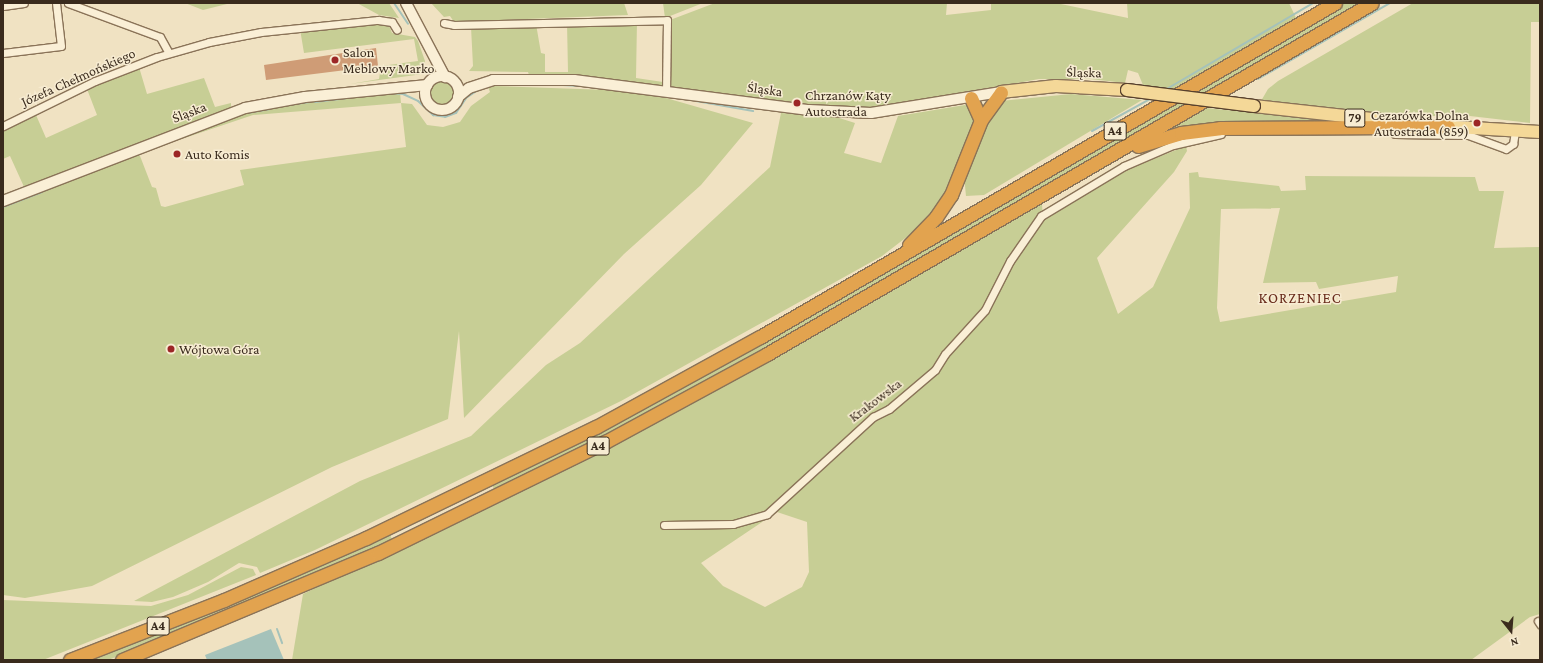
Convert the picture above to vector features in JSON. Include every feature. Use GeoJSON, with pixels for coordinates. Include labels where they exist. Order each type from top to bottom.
{"type":"FeatureCollection","features":[{"type":"Feature","properties":{"kind":"highway","name":"A4"},"geometry":{"type":"LineString","coordinates":[[70,660],[277,578],[413,517],[596,427],[760,338],[1335,3]]}},
{"type":"Feature","properties":{"kind":"highway","name":"A4"},"geometry":{"type":"LineString","coordinates":[[122,660],[254,607],[452,518],[640,424],[1372,3]]}},
{"type":"Feature","properties":{"kind":"highway"},"geometry":{"type":"LineString","coordinates":[[895,259],[944,206],[958,181],[981,120],[1001,92]]}},
{"type":"Feature","properties":{"kind":"highway"},"geometry":{"type":"LineString","coordinates":[[971,98],[981,120]]}},
{"type":"Feature","properties":{"kind":"highway"},"geometry":{"type":"LineString","coordinates":[[1101,160],[1164,137],[1220,128],[1448,127]]}},
{"type":"Feature","properties":{"kind":"main road"},"geometry":{"type":"LineString","coordinates":[[406,3],[445,77],[456,84],[458,97]]}},
{"type":"Feature","properties":{"kind":"main road"},"geometry":{"type":"LineString","coordinates":[[426,98],[430,82],[431,51]]}},
{"type":"Feature","properties":{"kind":"main road","name":"79"},"geometry":{"type":"LineString","coordinates":[[430,82],[445,77]]}},
{"type":"Feature","properties":{"kind":"main road","name":"Śląska"},"geometry":{"type":"LineString","coordinates":[[458,97],[469,88],[493,80]]}},
{"type":"Feature","properties":{"kind":"main road","name":"Śląska"},"geometry":{"type":"LineString","coordinates":[[456,84],[493,80],[574,80],[848,113],[894,111],[1001,92],[1056,86],[1127,90],[1254,106],[1448,127]]}},
{"type":"Feature","properties":{"kind":"main road","name":"Śląska"},"geometry":{"type":"LineString","coordinates":[[3,201],[234,112],[280,101],[394,88],[430,82]]}},
{"type":"Feature","properties":{"kind":"main road","name":"Śląska"},"geometry":{"type":"LineString","coordinates":[[394,88],[426,98]]}},
{"type":"Feature","properties":{"kind":"main road","name":"79"},"geometry":{"type":"LineString","coordinates":[[426,98],[431,106],[445,110],[454,105],[458,97]]}},
{"type":"Feature","properties":{"kind":"main road","name":"79"},"geometry":{"type":"LineString","coordinates":[[1448,127],[1540,132]]}},
{"type":"Feature","properties":{"kind":"street"},"geometry":{"type":"LineString","coordinates":[[3,6],[24,3]]}},
{"type":"Feature","properties":{"kind":"street"},"geometry":{"type":"LineString","coordinates":[[3,53],[61,46],[56,3]]}},
{"type":"Feature","properties":{"kind":"street"},"geometry":{"type":"LineString","coordinates":[[68,3],[160,37],[169,53]]}},
{"type":"Feature","properties":{"kind":"street","name":"Józefa Chełmońskiego"},"geometry":{"type":"LineString","coordinates":[[3,126],[95,80],[169,53],[233,36],[378,20],[392,22],[397,30]]}},
{"type":"Feature","properties":{"kind":"street"},"geometry":{"type":"LineString","coordinates":[[444,23],[454,25],[667,20],[666,91]]}},
{"type":"Feature","properties":{"kind":"street","name":"Krakowska"},"geometry":{"type":"LineString","coordinates":[[664,525],[733,524],[767,514],[873,417],[889,409],[935,370],[945,354],[985,310],[1010,261],[1045,213],[1124,166],[1173,146],[1214,135],[1251,133],[1468,135],[1506,149],[1513,144],[1515,131]]}},
{"type":"Feature","properties":{"kind":"green space"},"geometry":{"type":"Polygon","coordinates":[[[185,3],[231,3],[203,10],[185,3]]]}},
{"type":"Feature","properties":{"kind":"green space"},"geometry":{"type":"Polygon","coordinates":[[[357,3],[389,3],[399,18],[379,15],[357,3]]]}},
{"type":"Feature","properties":{"kind":"green space"},"geometry":{"type":"Polygon","coordinates":[[[431,3],[624,3],[628,15],[454,22],[450,16],[444,17],[431,3]]]}},
{"type":"Feature","properties":{"kind":"green space"},"geometry":{"type":"Polygon","coordinates":[[[663,3],[703,3],[665,18],[663,3]]]}},
{"type":"Feature","properties":{"kind":"green space"},"geometry":{"type":"Polygon","coordinates":[[[715,3],[947,3],[946,15],[991,10],[991,3],[1056,3],[1128,18],[1127,3],[1289,3],[1296,18],[1173,89],[1143,85],[1138,73],[1128,70],[1125,83],[1090,79],[1039,79],[886,107],[838,108],[668,88],[670,20],[715,3]]]}},
{"type":"Feature","properties":{"kind":"green space"},"geometry":{"type":"Polygon","coordinates":[[[1343,3],[1363,3],[1208,94],[1191,91],[1343,3]]]}},
{"type":"Feature","properties":{"kind":"green space"},"geometry":{"type":"Polygon","coordinates":[[[1413,3],[1540,3],[1540,22],[1531,22],[1530,123],[1470,116],[1405,116],[1261,101],[1268,89],[1278,81],[1413,3]]]}},
{"type":"Feature","properties":{"kind":"green space"},"geometry":{"type":"Polygon","coordinates":[[[637,21],[636,78],[663,82],[662,87],[529,75],[528,72],[469,71],[473,66],[471,27],[536,24],[541,53],[545,54],[545,72],[568,72],[567,23],[637,21]]]}},
{"type":"Feature","properties":{"kind":"green space"},"geometry":{"type":"Polygon","coordinates":[[[388,23],[392,33],[415,37],[418,41],[425,61],[423,74],[350,84],[379,79],[381,66],[418,61],[414,39],[304,53],[300,29],[388,23]]]}},
{"type":"Feature","properties":{"kind":"green space"},"geometry":{"type":"Polygon","coordinates":[[[139,67],[147,94],[204,78],[215,107],[231,103],[231,109],[25,189],[10,156],[3,159],[3,129],[36,115],[46,138],[97,115],[87,89],[139,67]]]}},
{"type":"Feature","properties":{"kind":"green space"},"geometry":{"type":"Polygon","coordinates":[[[442,81],[447,82],[453,88],[453,98],[447,104],[442,105],[437,104],[431,98],[430,93],[431,88],[437,82],[442,81]]]}},
{"type":"Feature","properties":{"kind":"green space"},"geometry":{"type":"Polygon","coordinates":[[[488,87],[609,90],[666,98],[753,123],[701,185],[624,254],[464,418],[459,331],[448,419],[332,467],[92,586],[25,598],[3,595],[3,204],[135,153],[140,156],[152,187],[156,188],[161,206],[165,207],[244,185],[240,170],[406,147],[401,103],[412,104],[427,125],[443,127],[460,122],[471,106],[490,92],[488,87]]]}},
{"type":"Feature","properties":{"kind":"green space"},"geometry":{"type":"Polygon","coordinates":[[[400,92],[401,103],[253,115],[146,151],[236,115],[277,105],[400,92]]]}},
{"type":"Feature","properties":{"kind":"green space"},"geometry":{"type":"Polygon","coordinates":[[[1071,94],[1142,100],[984,195],[966,196],[964,175],[986,117],[1001,101],[1071,94]]]}},
{"type":"Feature","properties":{"kind":"green space"},"geometry":{"type":"Polygon","coordinates":[[[1173,102],[1190,104],[744,362],[496,493],[491,483],[1173,102]]]}},
{"type":"Feature","properties":{"kind":"green space"},"geometry":{"type":"Polygon","coordinates":[[[965,105],[973,108],[976,117],[940,203],[908,236],[882,256],[621,401],[315,550],[260,573],[257,567],[239,563],[208,582],[173,597],[152,602],[134,601],[360,481],[471,436],[546,365],[580,343],[770,167],[781,113],[833,116],[855,123],[844,153],[881,163],[898,116],[965,105]]]}},
{"type":"Feature","properties":{"kind":"green space"},"geometry":{"type":"Polygon","coordinates":[[[1206,108],[1352,123],[1157,135],[1206,108]]]}},
{"type":"Feature","properties":{"kind":"green space"},"geometry":{"type":"Polygon","coordinates":[[[1186,146],[1187,151],[1174,172],[1097,258],[1118,314],[1153,287],[1190,208],[1189,173],[1198,172],[1199,177],[1279,186],[1281,191],[1306,190],[1305,176],[1475,177],[1479,191],[1504,191],[1494,248],[1540,247],[1540,614],[1530,617],[1471,660],[292,660],[303,594],[567,468],[741,377],[1042,204],[1043,219],[1106,178],[1186,146]],[[1280,208],[1221,209],[1217,308],[1220,322],[1396,292],[1398,276],[1319,289],[1316,282],[1263,283],[1280,208]],[[777,512],[701,563],[723,586],[765,607],[802,587],[809,572],[807,522],[777,512]]]}},
{"type":"Feature","properties":{"kind":"green space"},"geometry":{"type":"Polygon","coordinates":[[[389,532],[393,542],[149,644],[108,660],[80,660],[389,532]]]}},
{"type":"Feature","properties":{"kind":"green space"},"geometry":{"type":"Polygon","coordinates":[[[241,567],[253,569],[256,575],[43,660],[3,660],[3,600],[151,606],[188,595],[241,567]]]}},
{"type":"Feature","properties":{"kind":"water"},"geometry":{"type":"Polygon","coordinates":[[[271,629],[284,660],[207,660],[205,655],[271,629]]]}},
{"type":"Feature","properties":{"kind":"building","name":"Salon Meblowy Marko"},"geometry":{"type":"Polygon","coordinates":[[[376,48],[378,66],[266,80],[264,65],[376,48]]]}},
{"type":"Feature","properties":{"kind":"waterway"},"geometry":{"type":"LineString","coordinates":[[394,3],[408,24]]}},
{"type":"Feature","properties":{"kind":"waterway"},"geometry":{"type":"LineString","coordinates":[[1165,90],[1313,3]]}},
{"type":"Feature","properties":{"kind":"waterway"},"geometry":{"type":"LineString","coordinates":[[1258,79],[1390,3]]}},
{"type":"Feature","properties":{"kind":"waterway"},"geometry":{"type":"LineString","coordinates":[[563,85],[580,86]]}},
{"type":"Feature","properties":{"kind":"waterway"},"geometry":{"type":"LineString","coordinates":[[391,93],[403,94],[418,101],[433,115],[445,117],[456,113],[466,98],[481,88]]}},
{"type":"Feature","properties":{"kind":"waterway"},"geometry":{"type":"LineString","coordinates":[[315,102],[346,98]]}},
{"type":"Feature","properties":{"kind":"waterway"},"geometry":{"type":"LineString","coordinates":[[1092,131],[1152,98]]}},
{"type":"Feature","properties":{"kind":"waterway"},"geometry":{"type":"LineString","coordinates":[[696,101],[753,111]]}},
{"type":"Feature","properties":{"kind":"waterway"},"geometry":{"type":"LineString","coordinates":[[281,106],[310,102]]}},
{"type":"Feature","properties":{"kind":"waterway"},"geometry":{"type":"LineString","coordinates":[[247,113],[269,109]]}},
{"type":"Feature","properties":{"kind":"waterway"},"geometry":{"type":"LineString","coordinates":[[235,117],[243,114]]}},
{"type":"Feature","properties":{"kind":"waterway"},"geometry":{"type":"LineString","coordinates":[[43,191],[51,188]]}},
{"type":"Feature","properties":{"kind":"waterway"},"geometry":{"type":"LineString","coordinates":[[3,207],[42,192]]}},
{"type":"Feature","properties":{"kind":"waterway"},"geometry":{"type":"LineString","coordinates":[[277,629],[282,643]]}},
{"type":"Feature","properties":{"kind":"place","name":"Salon Meblowy Marko"},"geometry":{"type":"Point","coordinates":[335,60]}},
{"type":"Feature","properties":{"kind":"place","name":"Chrzanów Kąty Autostrada"},"geometry":{"type":"Point","coordinates":[797,103]}},
{"type":"Feature","properties":{"kind":"place","name":"Cezarówka Dolna Autostrada (859)"},"geometry":{"type":"Point","coordinates":[1477,123]}},
{"type":"Feature","properties":{"kind":"place","name":"Auto Komis"},"geometry":{"type":"Point","coordinates":[177,154]}},
{"type":"Feature","properties":{"kind":"place","name":"Wójtowa Góra"},"geometry":{"type":"Point","coordinates":[171,349]}},
{"type":"Feature","properties":{"kind":"district","name":"KORZENIEC"},"geometry":{"type":"Point","coordinates":[1300,299]}}]}
